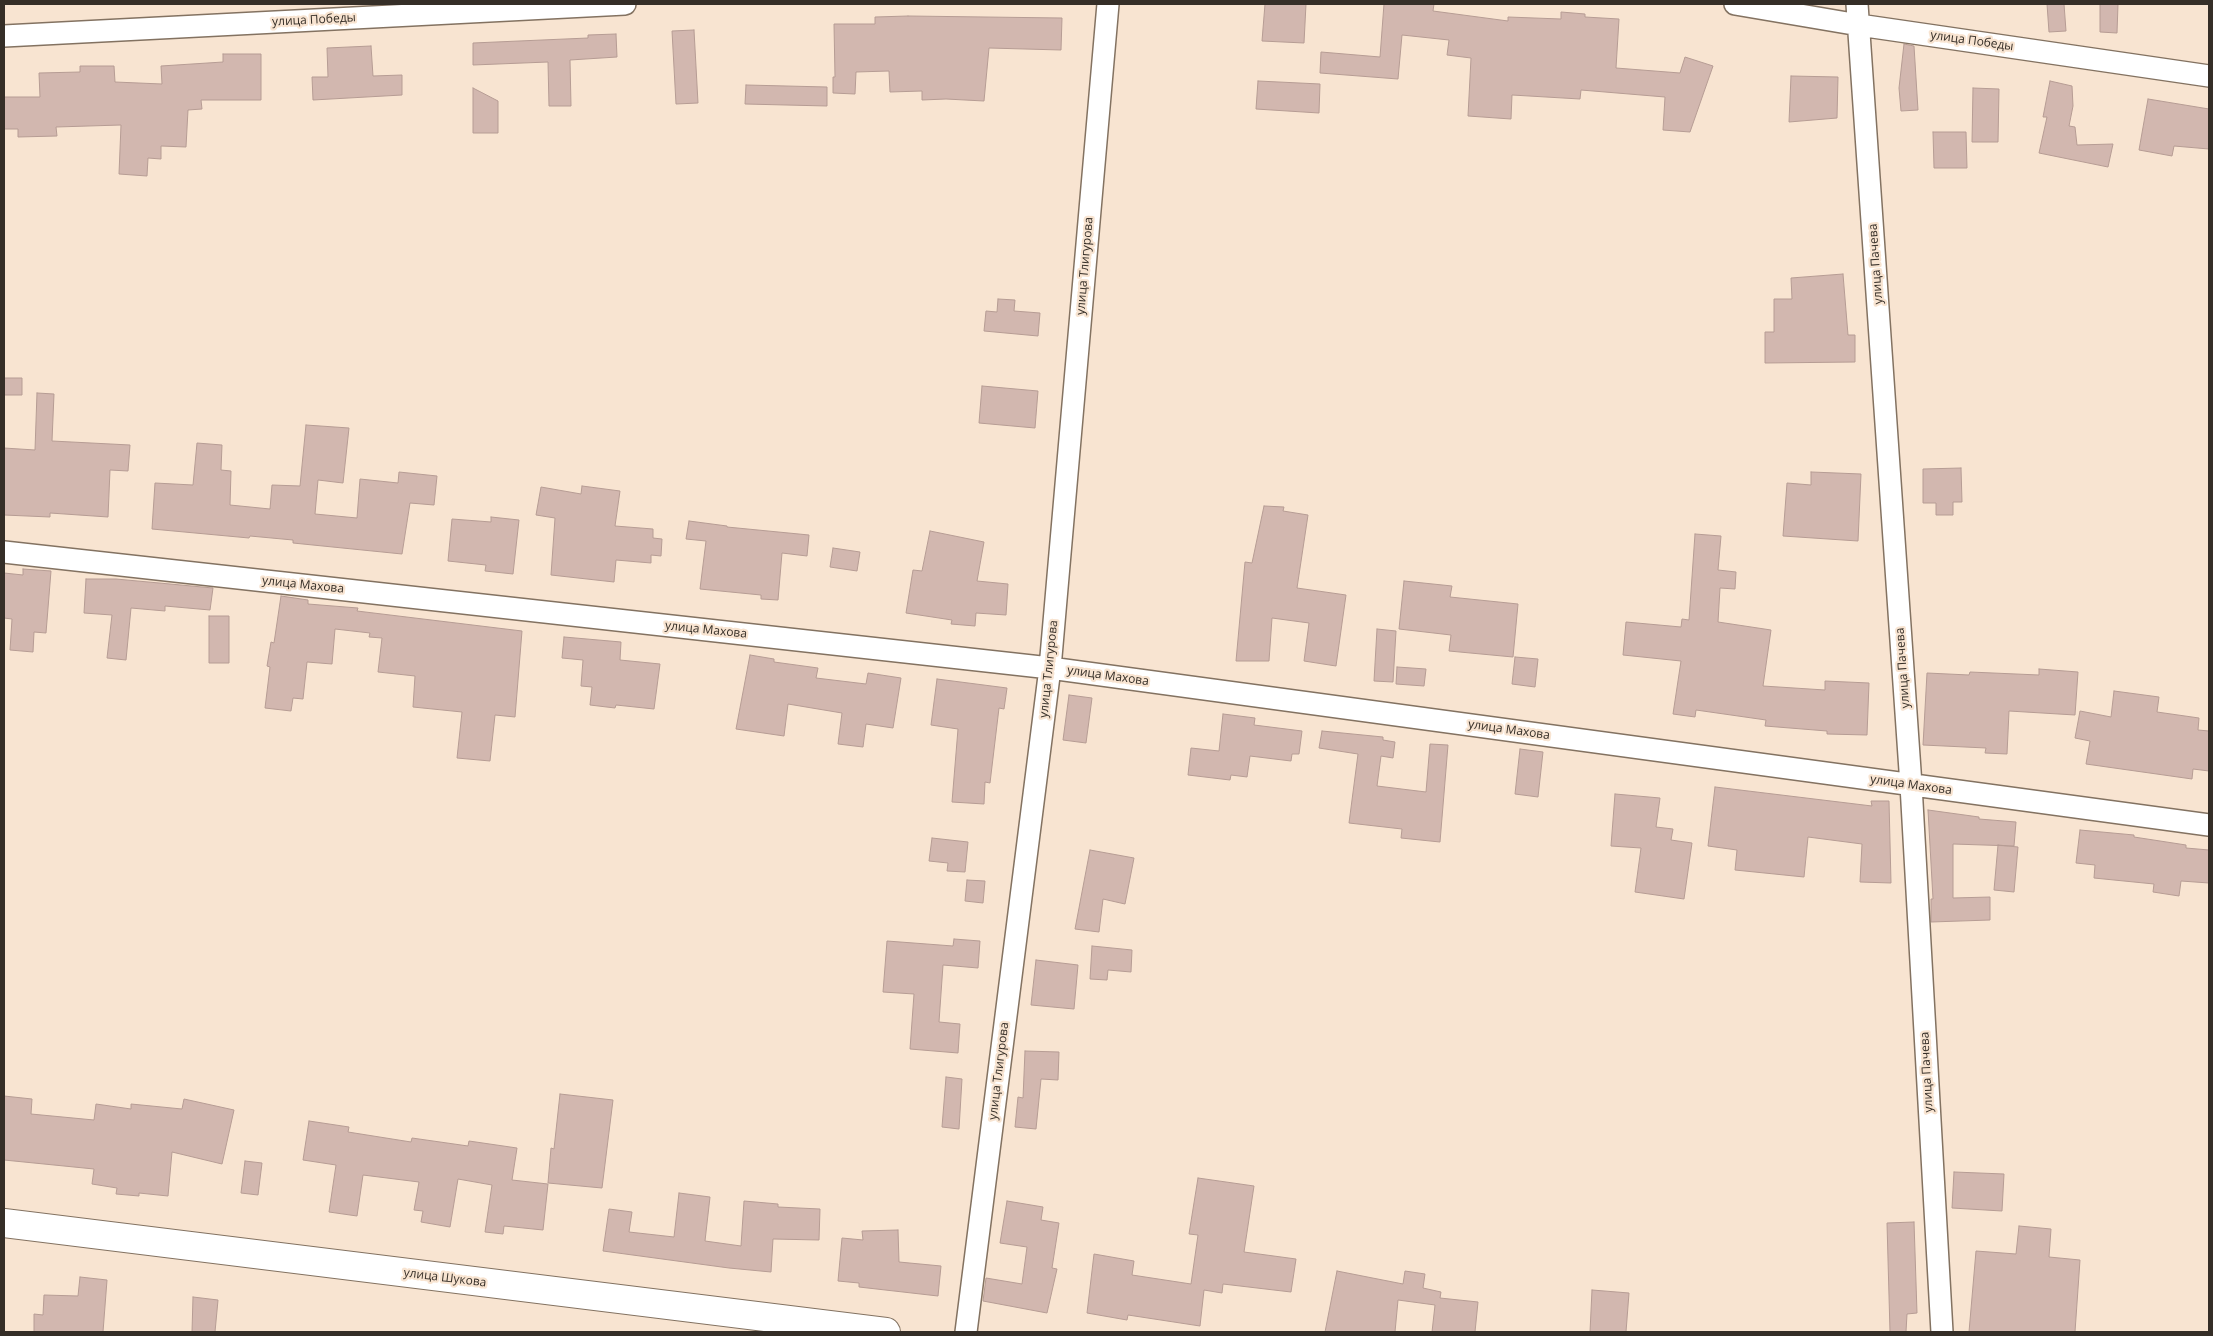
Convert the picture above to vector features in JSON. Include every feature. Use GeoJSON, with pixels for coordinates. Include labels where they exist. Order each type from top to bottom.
{"type":"FeatureCollection","features":[{"type":"Feature","properties":{"kind":"main road","name":"улица Шукова"},"geometry":{"type":"LineString","coordinates":[[4,1223],[886,1332]]}},
{"type":"Feature","properties":{"kind":"street","name":"улица Победы"},"geometry":{"type":"LineString","coordinates":[[4,36],[625,4]]}},
{"type":"Feature","properties":{"kind":"street","name":"улица Тлигурова"},"geometry":{"type":"LineString","coordinates":[[966,1332],[1050,668],[1108,4]]}},
{"type":"Feature","properties":{"kind":"street","name":"улица Победы"},"geometry":{"type":"LineString","coordinates":[[1735,4],[1859,25],[2209,76]]}},
{"type":"Feature","properties":{"kind":"street","name":"улица Пачева"},"geometry":{"type":"LineString","coordinates":[[1858,4],[1911,785],[1942,1332]]}},
{"type":"Feature","properties":{"kind":"street","name":"улица Махова"},"geometry":{"type":"LineString","coordinates":[[4,552],[1050,668],[2209,825]]}},
{"type":"Feature","properties":{"kind":"building"},"geometry":{"type":"Polygon","coordinates":[[[1265,4],[1306,4],[1304,43],[1262,41],[1265,4]]]}},
{"type":"Feature","properties":{"kind":"building"},"geometry":{"type":"Polygon","coordinates":[[[1384,4],[1434,4],[1433,11],[1508,21],[1508,17],[1561,19],[1561,12],[1585,14],[1585,17],[1619,19],[1616,68],[1680,73],[1685,57],[1713,66],[1690,132],[1663,130],[1665,97],[1581,90],[1580,99],[1512,95],[1511,119],[1468,116],[1471,58],[1447,55],[1449,40],[1402,35],[1398,79],[1320,73],[1321,52],[1380,57],[1384,4]]]}},
{"type":"Feature","properties":{"kind":"building"},"geometry":{"type":"Polygon","coordinates":[[[2047,4],[2064,4],[2066,31],[2049,32],[2047,4]]]}},
{"type":"Feature","properties":{"kind":"building"},"geometry":{"type":"Polygon","coordinates":[[[2100,4],[2118,4],[2117,33],[2100,32],[2100,4]]]}},
{"type":"Feature","properties":{"kind":"building"},"geometry":{"type":"Polygon","coordinates":[[[875,17],[1062,18],[1061,50],[989,48],[984,101],[922,100],[922,91],[890,92],[889,71],[856,72],[855,94],[833,93],[833,77],[835,77],[834,24],[875,24],[875,17]]]}},
{"type":"Feature","properties":{"kind":"building"},"geometry":{"type":"Polygon","coordinates":[[[694,30],[698,103],[676,104],[672,31],[694,30]]]}},
{"type":"Feature","properties":{"kind":"building"},"geometry":{"type":"Polygon","coordinates":[[[616,34],[617,57],[570,60],[571,106],[549,106],[548,62],[473,65],[473,43],[588,38],[588,35],[616,34]]]}},
{"type":"Feature","properties":{"kind":"building"},"geometry":{"type":"Polygon","coordinates":[[[1904,44],[1914,46],[1918,110],[1901,111],[1899,88],[1904,44]]]}},
{"type":"Feature","properties":{"kind":"building"},"geometry":{"type":"Polygon","coordinates":[[[371,46],[373,76],[402,75],[402,95],[313,100],[312,77],[328,77],[327,48],[371,46]]]}},
{"type":"Feature","properties":{"kind":"building"},"geometry":{"type":"Polygon","coordinates":[[[223,54],[261,54],[261,100],[201,100],[202,109],[188,110],[186,147],[161,146],[161,159],[148,158],[147,176],[119,174],[121,125],[56,127],[57,136],[18,137],[18,129],[4,129],[4,97],[40,97],[39,73],[80,72],[80,66],[114,66],[115,82],[162,84],[161,66],[223,62],[223,54]]]}},
{"type":"Feature","properties":{"kind":"building"},"geometry":{"type":"Polygon","coordinates":[[[1791,76],[1838,77],[1837,118],[1789,122],[1791,76]]]}},
{"type":"Feature","properties":{"kind":"building"},"geometry":{"type":"Polygon","coordinates":[[[1258,81],[1320,84],[1319,113],[1256,109],[1258,81]]]}},
{"type":"Feature","properties":{"kind":"building"},"geometry":{"type":"Polygon","coordinates":[[[2050,81],[2072,86],[2073,106],[2069,126],[2075,127],[2077,145],[2113,144],[2108,167],[2039,153],[2047,117],[2043,117],[2050,81]]]}},
{"type":"Feature","properties":{"kind":"building"},"geometry":{"type":"Polygon","coordinates":[[[746,85],[827,87],[827,106],[745,104],[746,85]]]}},
{"type":"Feature","properties":{"kind":"building"},"geometry":{"type":"Polygon","coordinates":[[[473,88],[498,101],[498,133],[473,133],[473,88]]]}},
{"type":"Feature","properties":{"kind":"building"},"geometry":{"type":"Polygon","coordinates":[[[1973,88],[1999,89],[1998,142],[1972,142],[1973,88]]]}},
{"type":"Feature","properties":{"kind":"building"},"geometry":{"type":"Polygon","coordinates":[[[2148,99],[2209,109],[2209,149],[2174,146],[2172,156],[2139,150],[2148,99]]]}},
{"type":"Feature","properties":{"kind":"building"},"geometry":{"type":"Polygon","coordinates":[[[1933,132],[1966,132],[1967,168],[1934,168],[1933,132]]]}},
{"type":"Feature","properties":{"kind":"building"},"geometry":{"type":"Polygon","coordinates":[[[1843,274],[1848,335],[1855,335],[1855,362],[1765,363],[1765,332],[1774,332],[1774,299],[1792,299],[1791,278],[1843,274]]]}},
{"type":"Feature","properties":{"kind":"building"},"geometry":{"type":"Polygon","coordinates":[[[998,299],[1015,300],[1014,311],[1040,313],[1038,336],[984,331],[986,311],[997,312],[998,299]]]}},
{"type":"Feature","properties":{"kind":"building"},"geometry":{"type":"Polygon","coordinates":[[[4,378],[22,378],[22,395],[4,395],[4,378]]]}},
{"type":"Feature","properties":{"kind":"building"},"geometry":{"type":"Polygon","coordinates":[[[982,386],[1038,391],[1035,428],[979,423],[982,386]]]}},
{"type":"Feature","properties":{"kind":"building"},"geometry":{"type":"Polygon","coordinates":[[[37,393],[54,394],[52,441],[130,445],[128,471],[110,470],[108,517],[50,513],[50,517],[4,515],[4,448],[35,450],[37,393]]]}},
{"type":"Feature","properties":{"kind":"building"},"geometry":{"type":"Polygon","coordinates":[[[306,425],[349,428],[343,483],[318,480],[315,514],[357,518],[360,479],[398,483],[399,472],[437,476],[434,505],[410,503],[402,554],[293,543],[293,540],[152,529],[155,483],[193,485],[197,443],[222,445],[221,470],[231,471],[230,505],[270,509],[272,485],[300,486],[306,425]]]}},
{"type":"Feature","properties":{"kind":"building"},"geometry":{"type":"Polygon","coordinates":[[[1961,468],[1962,502],[1953,502],[1953,515],[1936,515],[1936,503],[1923,503],[1923,469],[1961,468]]]}},
{"type":"Feature","properties":{"kind":"building"},"geometry":{"type":"Polygon","coordinates":[[[1811,472],[1861,474],[1858,541],[1783,536],[1787,483],[1811,485],[1811,472]]]}},
{"type":"Feature","properties":{"kind":"building"},"geometry":{"type":"Polygon","coordinates":[[[582,486],[620,491],[615,526],[653,529],[653,538],[662,539],[661,556],[651,555],[651,563],[616,560],[614,582],[551,575],[555,518],[536,515],[541,487],[581,494],[582,486]]]}},
{"type":"Feature","properties":{"kind":"building"},"geometry":{"type":"Polygon","coordinates":[[[1264,506],[1284,507],[1283,511],[1308,515],[1297,588],[1346,595],[1336,666],[1304,661],[1309,623],[1272,618],[1269,661],[1236,661],[1245,562],[1252,563],[1264,506]]]}},
{"type":"Feature","properties":{"kind":"building"},"geometry":{"type":"Polygon","coordinates":[[[491,517],[519,520],[513,574],[485,571],[486,565],[448,561],[452,519],[491,522],[491,517]]]}},
{"type":"Feature","properties":{"kind":"building"},"geometry":{"type":"Polygon","coordinates":[[[689,521],[727,527],[809,535],[807,556],[782,553],[778,600],[761,599],[761,595],[700,589],[706,541],[686,539],[689,521]]]}},
{"type":"Feature","properties":{"kind":"building"},"geometry":{"type":"Polygon","coordinates":[[[930,531],[984,542],[977,581],[1008,584],[1006,615],[976,613],[975,626],[951,624],[952,620],[906,613],[913,570],[922,571],[930,531]]]}},
{"type":"Feature","properties":{"kind":"building"},"geometry":{"type":"Polygon","coordinates":[[[1695,534],[1721,536],[1718,570],[1736,572],[1735,589],[1720,588],[1718,622],[1771,630],[1763,686],[1825,690],[1825,681],[1869,683],[1867,735],[1827,734],[1827,731],[1765,726],[1766,720],[1696,710],[1695,717],[1673,714],[1681,661],[1623,655],[1626,622],[1681,627],[1682,619],[1689,620],[1695,534]]]}},
{"type":"Feature","properties":{"kind":"building"},"geometry":{"type":"Polygon","coordinates":[[[833,548],[860,552],[857,571],[830,567],[833,548]]]}},
{"type":"Feature","properties":{"kind":"building"},"geometry":{"type":"Polygon","coordinates":[[[23,569],[51,571],[46,633],[34,632],[33,652],[10,650],[12,619],[4,618],[4,573],[23,575],[23,569]]]}},
{"type":"Feature","properties":{"kind":"building"},"geometry":{"type":"Polygon","coordinates":[[[86,579],[116,579],[213,588],[210,610],[165,606],[165,611],[131,608],[126,660],[107,658],[112,615],[84,613],[86,579]]]}},
{"type":"Feature","properties":{"kind":"building"},"geometry":{"type":"Polygon","coordinates":[[[1404,581],[1452,586],[1450,597],[1518,604],[1513,657],[1449,651],[1451,635],[1399,629],[1404,581]]]}},
{"type":"Feature","properties":{"kind":"building"},"geometry":{"type":"Polygon","coordinates":[[[281,596],[308,600],[308,604],[358,608],[357,611],[522,631],[515,717],[495,715],[490,761],[457,758],[462,712],[413,707],[415,676],[378,672],[382,638],[369,637],[370,633],[335,629],[332,664],[307,662],[303,699],[293,698],[291,711],[265,708],[270,667],[267,666],[271,642],[274,643],[281,596]]]}},
{"type":"Feature","properties":{"kind":"building"},"geometry":{"type":"Polygon","coordinates":[[[209,616],[229,616],[229,663],[209,663],[209,616]]]}},
{"type":"Feature","properties":{"kind":"building"},"geometry":{"type":"Polygon","coordinates":[[[1377,629],[1396,631],[1393,682],[1374,681],[1377,629]]]}},
{"type":"Feature","properties":{"kind":"building"},"geometry":{"type":"Polygon","coordinates":[[[564,637],[621,642],[620,660],[660,664],[654,709],[616,705],[615,708],[590,705],[592,687],[581,686],[583,660],[562,658],[564,637]]]}},
{"type":"Feature","properties":{"kind":"building"},"geometry":{"type":"Polygon","coordinates":[[[750,655],[774,659],[774,662],[818,668],[816,678],[866,684],[868,673],[901,678],[893,728],[866,724],[863,747],[838,744],[842,713],[788,704],[784,736],[736,729],[750,655]]]}},
{"type":"Feature","properties":{"kind":"building"},"geometry":{"type":"Polygon","coordinates":[[[1515,657],[1538,659],[1535,687],[1512,684],[1515,657]]]}},
{"type":"Feature","properties":{"kind":"building"},"geometry":{"type":"Polygon","coordinates":[[[1397,667],[1426,669],[1424,686],[1396,684],[1397,667]]]}},
{"type":"Feature","properties":{"kind":"building"},"geometry":{"type":"Polygon","coordinates":[[[2039,669],[2078,672],[2075,715],[2009,711],[2007,754],[1985,753],[1986,748],[1923,745],[1927,673],[1969,675],[1970,672],[2039,675],[2039,669]]]}},
{"type":"Feature","properties":{"kind":"building"},"geometry":{"type":"Polygon","coordinates":[[[937,679],[1007,688],[1004,709],[999,708],[990,783],[985,782],[984,804],[952,802],[958,729],[931,725],[937,679]]]}},
{"type":"Feature","properties":{"kind":"building"},"geometry":{"type":"Polygon","coordinates":[[[2114,691],[2159,697],[2157,712],[2199,718],[2198,730],[2209,731],[2209,771],[2193,769],[2192,779],[2086,764],[2090,741],[2075,738],[2080,711],[2111,717],[2114,691]]]}},
{"type":"Feature","properties":{"kind":"building"},"geometry":{"type":"Polygon","coordinates":[[[1069,695],[1092,698],[1086,743],[1063,740],[1069,695]]]}},
{"type":"Feature","properties":{"kind":"building"},"geometry":{"type":"Polygon","coordinates":[[[1223,714],[1255,718],[1254,725],[1302,731],[1299,754],[1292,754],[1291,761],[1250,756],[1247,777],[1231,775],[1230,780],[1188,775],[1191,748],[1219,751],[1223,714]]]}},
{"type":"Feature","properties":{"kind":"building"},"geometry":{"type":"Polygon","coordinates":[[[1322,731],[1383,737],[1383,740],[1395,742],[1393,758],[1381,756],[1377,786],[1426,792],[1430,744],[1448,745],[1440,842],[1401,838],[1402,829],[1349,823],[1358,754],[1319,748],[1322,731]]]}},
{"type":"Feature","properties":{"kind":"building"},"geometry":{"type":"Polygon","coordinates":[[[1520,749],[1543,752],[1538,797],[1515,794],[1520,749]]]}},
{"type":"Feature","properties":{"kind":"building"},"geometry":{"type":"Polygon","coordinates":[[[1715,787],[1872,806],[1871,801],[1889,801],[1891,883],[1860,882],[1862,844],[1808,837],[1804,877],[1735,870],[1737,850],[1708,846],[1715,787]]]}},
{"type":"Feature","properties":{"kind":"building"},"geometry":{"type":"Polygon","coordinates":[[[1615,794],[1660,798],[1656,827],[1673,829],[1671,840],[1692,843],[1684,899],[1635,892],[1641,848],[1611,846],[1615,794]]]}},
{"type":"Feature","properties":{"kind":"building"},"geometry":{"type":"Polygon","coordinates":[[[1928,810],[1979,817],[1979,819],[2016,822],[2014,846],[1953,844],[1953,898],[1990,897],[1990,920],[1931,922],[1931,899],[1933,899],[1928,810]]]}},
{"type":"Feature","properties":{"kind":"building"},"geometry":{"type":"Polygon","coordinates":[[[2080,830],[2134,835],[2134,837],[2186,845],[2186,848],[2209,850],[2209,883],[2181,881],[2179,896],[2153,892],[2154,884],[2094,878],[2095,865],[2076,863],[2080,830]]]}},
{"type":"Feature","properties":{"kind":"building"},"geometry":{"type":"Polygon","coordinates":[[[932,838],[968,842],[965,872],[947,871],[948,863],[929,861],[932,838]]]}},
{"type":"Feature","properties":{"kind":"building"},"geometry":{"type":"Polygon","coordinates":[[[1998,845],[2018,847],[2014,892],[1994,890],[1998,845]]]}},
{"type":"Feature","properties":{"kind":"building"},"geometry":{"type":"Polygon","coordinates":[[[1090,850],[1134,858],[1125,904],[1103,899],[1099,932],[1075,929],[1090,850]]]}},
{"type":"Feature","properties":{"kind":"building"},"geometry":{"type":"Polygon","coordinates":[[[967,880],[985,881],[983,903],[965,901],[967,880]]]}},
{"type":"Feature","properties":{"kind":"building"},"geometry":{"type":"Polygon","coordinates":[[[954,939],[980,941],[978,968],[943,965],[939,1022],[960,1024],[958,1053],[910,1049],[914,994],[883,992],[887,941],[953,946],[954,939]]]}},
{"type":"Feature","properties":{"kind":"building"},"geometry":{"type":"Polygon","coordinates":[[[1092,946],[1132,950],[1131,972],[1108,970],[1107,980],[1090,979],[1092,946]]]}},
{"type":"Feature","properties":{"kind":"building"},"geometry":{"type":"Polygon","coordinates":[[[1036,960],[1078,965],[1074,1009],[1031,1005],[1036,960]]]}},
{"type":"Feature","properties":{"kind":"building"},"geometry":{"type":"Polygon","coordinates":[[[1025,1051],[1059,1052],[1058,1080],[1041,1079],[1036,1129],[1015,1127],[1018,1097],[1023,1098],[1025,1051]]]}},
{"type":"Feature","properties":{"kind":"building"},"geometry":{"type":"Polygon","coordinates":[[[946,1077],[962,1079],[959,1129],[942,1127],[946,1077]]]}},
{"type":"Feature","properties":{"kind":"building"},"geometry":{"type":"Polygon","coordinates":[[[560,1094],[613,1100],[602,1188],[548,1183],[551,1148],[554,1149],[560,1094]]]}},
{"type":"Feature","properties":{"kind":"building"},"geometry":{"type":"Polygon","coordinates":[[[4,1096],[32,1099],[31,1114],[94,1120],[96,1104],[131,1109],[131,1104],[182,1109],[184,1099],[234,1110],[222,1164],[172,1152],[168,1196],[139,1193],[139,1196],[116,1194],[117,1188],[92,1184],[94,1169],[4,1160],[4,1096]]]}},
{"type":"Feature","properties":{"kind":"building"},"geometry":{"type":"Polygon","coordinates":[[[309,1121],[349,1127],[348,1132],[411,1142],[412,1138],[468,1146],[469,1141],[517,1148],[512,1180],[548,1184],[543,1230],[504,1226],[503,1234],[485,1232],[492,1185],[458,1179],[450,1227],[421,1222],[423,1211],[414,1210],[419,1182],[363,1175],[357,1216],[329,1212],[336,1165],[303,1160],[309,1121]]]}},
{"type":"Feature","properties":{"kind":"building"},"geometry":{"type":"Polygon","coordinates":[[[245,1161],[262,1163],[258,1195],[241,1193],[245,1161]]]}},
{"type":"Feature","properties":{"kind":"building"},"geometry":{"type":"Polygon","coordinates":[[[1954,1172],[2004,1174],[2002,1211],[1952,1208],[1954,1172]]]}},
{"type":"Feature","properties":{"kind":"building"},"geometry":{"type":"Polygon","coordinates":[[[1198,1178],[1254,1186],[1244,1252],[1296,1259],[1291,1292],[1223,1284],[1222,1293],[1204,1290],[1200,1326],[1128,1315],[1127,1320],[1087,1313],[1094,1254],[1134,1261],[1132,1275],[1191,1284],[1198,1235],[1189,1234],[1198,1178]]]}},
{"type":"Feature","properties":{"kind":"building"},"geometry":{"type":"Polygon","coordinates":[[[679,1193],[710,1197],[705,1241],[741,1246],[744,1201],[778,1204],[778,1207],[820,1209],[819,1240],[773,1239],[771,1272],[603,1251],[609,1209],[632,1212],[629,1232],[674,1237],[679,1193]]]}},
{"type":"Feature","properties":{"kind":"building"},"geometry":{"type":"Polygon","coordinates":[[[1007,1201],[1043,1207],[1041,1220],[1059,1223],[1052,1268],[1057,1269],[1047,1313],[983,1301],[986,1278],[1022,1284],[1027,1247],[1000,1243],[1007,1201]]]}},
{"type":"Feature","properties":{"kind":"building"},"geometry":{"type":"Polygon","coordinates":[[[1914,1222],[1917,1313],[1907,1314],[1906,1332],[1890,1332],[1887,1223],[1914,1222]]]}},
{"type":"Feature","properties":{"kind":"building"},"geometry":{"type":"Polygon","coordinates":[[[2019,1226],[2051,1229],[2049,1257],[2080,1260],[2075,1332],[1969,1332],[1976,1251],[2016,1254],[2019,1226]]]}},
{"type":"Feature","properties":{"kind":"building"},"geometry":{"type":"Polygon","coordinates":[[[898,1230],[899,1262],[941,1266],[938,1296],[859,1287],[859,1283],[838,1281],[842,1238],[863,1240],[862,1231],[898,1230]]]}},
{"type":"Feature","properties":{"kind":"building"},"geometry":{"type":"Polygon","coordinates":[[[1337,1271],[1403,1284],[1405,1271],[1425,1274],[1423,1288],[1441,1292],[1440,1298],[1478,1302],[1475,1332],[1432,1332],[1435,1305],[1398,1300],[1395,1332],[1325,1332],[1337,1271]]]}},
{"type":"Feature","properties":{"kind":"building"},"geometry":{"type":"Polygon","coordinates":[[[80,1277],[107,1280],[103,1332],[34,1332],[34,1314],[43,1315],[44,1295],[78,1296],[80,1277]]]}},
{"type":"Feature","properties":{"kind":"building"},"geometry":{"type":"Polygon","coordinates":[[[1592,1290],[1629,1293],[1626,1332],[1590,1332],[1592,1290]]]}},
{"type":"Feature","properties":{"kind":"building"},"geometry":{"type":"Polygon","coordinates":[[[193,1297],[218,1300],[215,1332],[192,1332],[193,1297]]]}}]}
